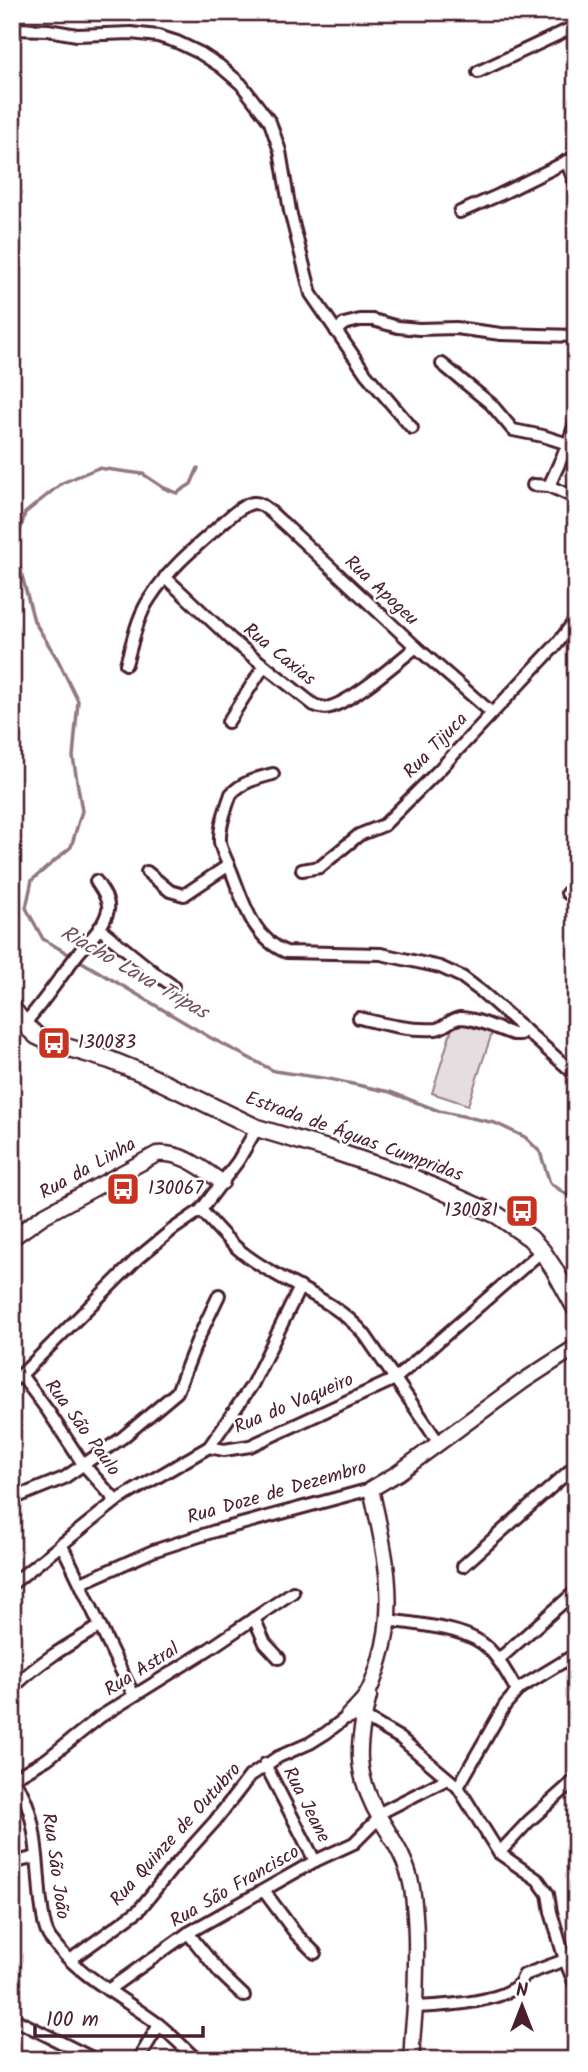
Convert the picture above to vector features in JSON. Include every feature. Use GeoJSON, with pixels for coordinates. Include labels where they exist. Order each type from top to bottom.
{"type":"FeatureCollection","features":[{"type":"Feature","properties":{"kind":"main road","name":"Estrada de Águas Cumpridas"},"geometry":{"type":"LineString","coordinates":[[12,1008],[18,1024],[45,1040],[145,1074],[257,1128],[366,1161],[444,1190],[496,1215],[530,1238],[554,1269],[576,1309]]}},
{"type":"Feature","properties":{"kind":"street"},"geometry":{"type":"LineString","coordinates":[[478,72],[576,26]]}},
{"type":"Feature","properties":{"kind":"street"},"geometry":{"type":"LineString","coordinates":[[12,29],[48,30],[77,35],[131,33],[158,36],[200,53],[241,84],[270,122],[280,151],[290,211],[311,294],[366,374],[412,428]]}},
{"type":"Feature","properties":{"kind":"street"},"geometry":{"type":"LineString","coordinates":[[460,212],[571,159],[576,185]]}},
{"type":"Feature","properties":{"kind":"street"},"geometry":{"type":"LineString","coordinates":[[336,331],[344,324],[373,320],[419,329],[456,328],[501,334],[576,336]]}},
{"type":"Feature","properties":{"kind":"street"},"geometry":{"type":"LineString","coordinates":[[442,364],[491,404],[513,430],[568,444]]}},
{"type":"Feature","properties":{"kind":"street"},"geometry":{"type":"LineString","coordinates":[[550,486],[576,420]]}},
{"type":"Feature","properties":{"kind":"street"},"geometry":{"type":"LineString","coordinates":[[533,485],[550,486],[576,498]]}},
{"type":"Feature","properties":{"kind":"street","name":"Rua Apogeu"},"geometry":{"type":"LineString","coordinates":[[165,577],[179,561],[244,506],[251,503],[263,506],[416,648],[492,713]]}},
{"type":"Feature","properties":{"kind":"street"},"geometry":{"type":"LineString","coordinates":[[126,664],[134,634],[149,598],[165,577]]}},
{"type":"Feature","properties":{"kind":"street","name":"Rua Caxias"},"geometry":{"type":"LineString","coordinates":[[165,577],[232,640],[314,705],[325,708],[332,706],[373,681],[416,648]]}},
{"type":"Feature","properties":{"kind":"street","name":"Rua Tijuca"},"geometry":{"type":"LineString","coordinates":[[302,870],[320,867],[359,835],[384,825],[557,644],[576,619]]}},
{"type":"Feature","properties":{"kind":"street"},"geometry":{"type":"LineString","coordinates":[[229,722],[264,666]]}},
{"type":"Feature","properties":{"kind":"street"},"geometry":{"type":"LineString","coordinates":[[272,774],[250,781],[231,794],[220,834],[222,849],[244,906],[262,937],[274,947],[286,952],[381,954],[440,967],[462,977],[482,992],[576,1075]]}},
{"type":"Feature","properties":{"kind":"street"},"geometry":{"type":"LineString","coordinates":[[147,872],[170,891],[184,895],[229,865]]}},
{"type":"Feature","properties":{"kind":"street"},"geometry":{"type":"LineString","coordinates":[[18,1024],[45,1002],[99,928],[109,908],[108,901],[96,881]]}},
{"type":"Feature","properties":{"kind":"street"},"geometry":{"type":"LineString","coordinates":[[99,928],[173,986]]}},
{"type":"Feature","properties":{"kind":"street"},"geometry":{"type":"LineString","coordinates":[[359,1018],[394,1026],[433,1029],[462,1018],[513,1034],[520,1034],[525,1030]]}},
{"type":"Feature","properties":{"kind":"street"},"geometry":{"type":"LineString","coordinates":[[17,1378],[138,1258],[201,1210],[248,1146],[257,1128]]}},
{"type":"Feature","properties":{"kind":"street","name":"Rua da Linha"},"geometry":{"type":"LineString","coordinates":[[12,1238],[43,1216],[156,1154],[168,1153],[187,1159],[222,1182]]}},
{"type":"Feature","properties":{"kind":"street"},"geometry":{"type":"LineString","coordinates":[[201,1210],[243,1253],[353,1321],[439,1443]]}},
{"type":"Feature","properties":{"kind":"street","name":"Rua do Vaqueiro"},"geometry":{"type":"LineString","coordinates":[[209,1447],[224,1450],[250,1446],[395,1379],[541,1251]]}},
{"type":"Feature","properties":{"kind":"street"},"geometry":{"type":"LineString","coordinates":[[12,1584],[116,1501],[209,1447],[252,1385],[300,1287]]}},
{"type":"Feature","properties":{"kind":"street"},"geometry":{"type":"LineString","coordinates":[[12,1499],[64,1478],[122,1438],[177,1392],[219,1295]]}},
{"type":"Feature","properties":{"kind":"street","name":"Rua Doze de Dezembro"},"geometry":{"type":"LineString","coordinates":[[81,1583],[153,1551],[215,1531],[371,1489],[398,1473],[522,1382],[576,1347]]}},
{"type":"Feature","properties":{"kind":"street","name":"Rua São Paulo"},"geometry":{"type":"LineString","coordinates":[[17,1378],[48,1410],[83,1464],[116,1501]]}},
{"type":"Feature","properties":{"kind":"street"},"geometry":{"type":"LineString","coordinates":[[463,1566],[576,1465]]}},
{"type":"Feature","properties":{"kind":"street"},"geometry":{"type":"LineString","coordinates":[[371,1489],[386,1556],[388,1620],[385,1643],[363,1717],[359,1744],[362,1777],[366,1789],[401,1853],[411,1885],[415,1912],[412,2060]]}},
{"type":"Feature","properties":{"kind":"street"},"geometry":{"type":"LineString","coordinates":[[61,1544],[134,1695]]}},
{"type":"Feature","properties":{"kind":"street"},"geometry":{"type":"LineString","coordinates":[[498,1660],[576,1591]]}},
{"type":"Feature","properties":{"kind":"street","name":"Rua Astral"},"geometry":{"type":"LineString","coordinates":[[12,1780],[47,1759],[100,1717],[209,1649],[293,1592]]}},
{"type":"Feature","properties":{"kind":"street"},"geometry":{"type":"LineString","coordinates":[[254,1618],[265,1643],[279,1658]]}},
{"type":"Feature","properties":{"kind":"street"},"geometry":{"type":"LineString","coordinates":[[388,1620],[475,1637],[488,1647],[517,1691]]}},
{"type":"Feature","properties":{"kind":"street"},"geometry":{"type":"LineString","coordinates":[[12,1689],[56,1652],[99,1627]]}},
{"type":"Feature","properties":{"kind":"street"},"geometry":{"type":"LineString","coordinates":[[457,1787],[505,1705],[517,1691],[532,1679],[576,1654]]}},
{"type":"Feature","properties":{"kind":"street"},"geometry":{"type":"LineString","coordinates":[[348,1716],[364,1699],[372,1685]]}},
{"type":"Feature","properties":{"kind":"street"},"geometry":{"type":"LineString","coordinates":[[348,1716],[363,1717],[400,1738],[457,1787],[499,1853],[538,1880],[548,1894],[565,1960],[576,1987]]}},
{"type":"Feature","properties":{"kind":"street","name":"Rua Quinze de Outubro"},"geometry":{"type":"LineString","coordinates":[[70,1960],[139,1910],[250,1776],[278,1757],[310,1744],[348,1716]]}},
{"type":"Feature","properties":{"kind":"street","name":"Rua Jeane"},"geometry":{"type":"LineString","coordinates":[[265,1764],[315,1861]]}},
{"type":"Feature","properties":{"kind":"street","name":"Rua São Francisco"},"geometry":{"type":"LineString","coordinates":[[107,1990],[188,1933],[315,1861],[354,1843],[379,1815],[447,1779]]}},
{"type":"Feature","properties":{"kind":"street"},"geometry":{"type":"LineString","coordinates":[[499,1853],[529,1821],[576,1779]]}},
{"type":"Feature","properties":{"kind":"street","name":"Rua São João"},"geometry":{"type":"LineString","coordinates":[[12,1780],[22,1791],[32,1819],[46,1931],[49,1937],[70,1960],[107,1990],[159,2025],[197,2060]]}},
{"type":"Feature","properties":{"kind":"street"},"geometry":{"type":"LineString","coordinates":[[12,1863],[36,1857]]}},
{"type":"Feature","properties":{"kind":"street"},"geometry":{"type":"LineString","coordinates":[[264,1891],[296,1934],[315,1953]]}},
{"type":"Feature","properties":{"kind":"street"},"geometry":{"type":"LineString","coordinates":[[188,1933],[221,1974],[244,1996]]}},
{"type":"Feature","properties":{"kind":"street"},"geometry":{"type":"LineString","coordinates":[[415,2007],[457,2004],[497,1995],[519,1985],[524,1975],[565,1960]]}},
{"type":"Feature","properties":{"kind":"street"},"geometry":{"type":"LineString","coordinates":[[12,2018],[96,2060]]}},
{"type":"Feature","properties":{"kind":"street"},"geometry":{"type":"LineString","coordinates":[[138,2060],[159,2025]]}},
{"type":"Feature","properties":{"kind":"shaded area"},"geometry":{"type":"Polygon","coordinates":[[[454,1022],[492,1033],[468,1105],[432,1093],[454,1022]]]}},
{"type":"Feature","properties":{"kind":"waterway","name":"Riacho Lava Tripas"},"geometry":{"type":"LineString","coordinates":[[198,468],[191,484],[177,493],[143,474],[98,468],[62,483],[25,513],[15,549],[34,621],[58,660],[78,701],[73,757],[82,811],[71,847],[32,880],[26,908],[43,939],[211,1038],[274,1071],[390,1092],[439,1111],[495,1123],[525,1137],[540,1152],[550,1183],[576,1201]]}},
{"type":"Feature","properties":{"kind":"place","name":"130083"},"geometry":{"type":"Point","coordinates":[54,1043]}},
{"type":"Feature","properties":{"kind":"place","name":"130067"},"geometry":{"type":"Point","coordinates":[123,1189]}},
{"type":"Feature","properties":{"kind":"place","name":"130081"},"geometry":{"type":"Point","coordinates":[522,1211]}}]}
